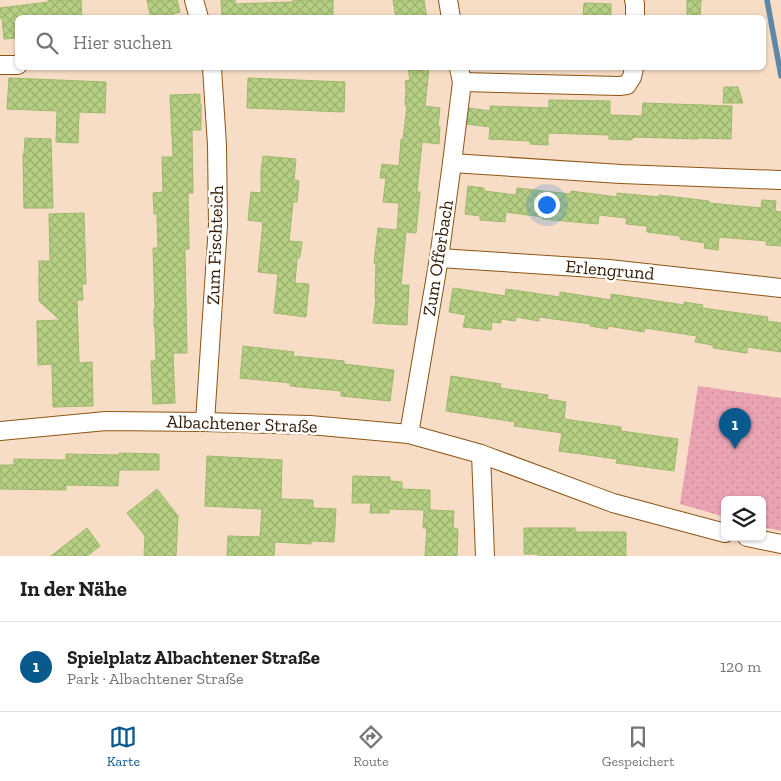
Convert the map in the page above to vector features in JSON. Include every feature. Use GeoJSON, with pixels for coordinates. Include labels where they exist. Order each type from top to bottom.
{"type":"FeatureCollection","features":[{"type":"Feature","properties":{"kind":"street"},"geometry":{"type":"LineString","coordinates":[[194,0],[198,15]]}},
{"type":"Feature","properties":{"kind":"street"},"geometry":{"type":"LineString","coordinates":[[448,0],[450,15]]}},
{"type":"Feature","properties":{"kind":"street"},"geometry":{"type":"LineString","coordinates":[[634,0],[635,15]]}},
{"type":"Feature","properties":{"kind":"street"},"geometry":{"type":"LineString","coordinates":[[0,65],[15,65]]}},
{"type":"Feature","properties":{"kind":"street","name":"Zum Fischteich"},"geometry":{"type":"LineString","coordinates":[[204,422],[218,225],[217,145],[212,70]]}},
{"type":"Feature","properties":{"kind":"street","name":"Zum Offerbach"},"geometry":{"type":"LineString","coordinates":[[409,434],[439,258],[452,163],[461,75],[619,86],[628,85],[634,70]]}},
{"type":"Feature","properties":{"kind":"street"},"geometry":{"type":"LineString","coordinates":[[452,163],[621,174],[780,180]]}},
{"type":"Feature","properties":{"kind":"street","name":"Erlengrund"},"geometry":{"type":"LineString","coordinates":[[439,258],[610,269],[781,288]]}},
{"type":"Feature","properties":{"kind":"street","name":"Albachtener Straße"},"geometry":{"type":"LineString","coordinates":[[0,426],[106,422],[204,422],[310,425],[409,434],[481,454],[613,503],[721,532]]}},
{"type":"Feature","properties":{"kind":"street"},"geometry":{"type":"LineString","coordinates":[[481,454],[485,556]]}},
{"type":"Feature","properties":{"kind":"street"},"geometry":{"type":"LineString","coordinates":[[766,541],[781,544]]}},
{"type":"Feature","properties":{"kind":"shaded area"},"geometry":{"type":"Polygon","coordinates":[[[698,386],[781,398],[781,531],[766,528],[766,496],[721,496],[721,516],[680,504],[698,386]]]}},
{"type":"Feature","properties":{"kind":"building"},"geometry":{"type":"Polygon","coordinates":[[[48,0],[81,0],[82,15],[15,15],[15,38],[4,39],[0,8],[49,2],[48,0]]]}},
{"type":"Feature","properties":{"kind":"building"},"geometry":{"type":"Polygon","coordinates":[[[147,0],[177,0],[180,12],[170,15],[150,15],[147,0]]]}},
{"type":"Feature","properties":{"kind":"building"},"geometry":{"type":"Polygon","coordinates":[[[221,0],[235,0],[235,4],[293,2],[293,0],[333,0],[333,15],[222,15],[221,0]]]}},
{"type":"Feature","properties":{"kind":"building"},"geometry":{"type":"Polygon","coordinates":[[[393,0],[424,0],[426,15],[396,15],[393,0]]]}},
{"type":"Feature","properties":{"kind":"building"},"geometry":{"type":"Polygon","coordinates":[[[687,0],[701,0],[700,15],[687,15],[687,0]]]}},
{"type":"Feature","properties":{"kind":"building"},"geometry":{"type":"Polygon","coordinates":[[[584,3],[611,4],[611,15],[583,15],[584,3]]]}},
{"type":"Feature","properties":{"kind":"building"},"geometry":{"type":"Polygon","coordinates":[[[408,70],[429,70],[425,106],[440,108],[439,144],[422,142],[417,192],[420,192],[416,233],[406,232],[401,285],[409,285],[407,325],[373,323],[376,298],[376,264],[374,263],[378,228],[397,230],[399,203],[383,202],[386,178],[380,178],[382,164],[399,166],[401,139],[403,140],[407,106],[405,105],[405,81],[410,80],[408,70]]]}},
{"type":"Feature","properties":{"kind":"building"},"geometry":{"type":"Polygon","coordinates":[[[9,78],[106,82],[105,113],[79,112],[78,143],[56,142],[57,111],[7,109],[9,78]]]}},
{"type":"Feature","properties":{"kind":"building"},"geometry":{"type":"Polygon","coordinates":[[[248,78],[345,82],[344,112],[247,108],[248,78]]]}},
{"type":"Feature","properties":{"kind":"building"},"geometry":{"type":"Polygon","coordinates":[[[724,87],[738,87],[743,103],[723,103],[724,87]]]}},
{"type":"Feature","properties":{"kind":"building"},"geometry":{"type":"Polygon","coordinates":[[[200,94],[201,130],[192,130],[193,193],[188,193],[189,249],[185,249],[187,353],[173,353],[175,403],[153,404],[151,361],[156,361],[153,248],[158,248],[157,214],[154,214],[153,193],[163,192],[162,157],[173,157],[170,95],[200,94]]]}},
{"type":"Feature","properties":{"kind":"building"},"geometry":{"type":"Polygon","coordinates":[[[549,100],[610,101],[610,115],[642,116],[643,103],[732,106],[731,139],[634,137],[631,140],[609,139],[609,135],[548,133],[548,145],[530,144],[530,141],[489,139],[490,127],[467,124],[469,108],[490,111],[490,106],[549,108],[549,100]]]}},
{"type":"Feature","properties":{"kind":"building"},"geometry":{"type":"Polygon","coordinates":[[[25,138],[51,139],[53,208],[24,208],[23,154],[25,138]]]}},
{"type":"Feature","properties":{"kind":"building"},"geometry":{"type":"Polygon","coordinates":[[[263,156],[296,159],[294,180],[299,181],[297,202],[293,202],[289,241],[302,242],[300,257],[297,259],[295,283],[309,284],[306,317],[274,313],[278,274],[258,272],[263,222],[248,220],[251,192],[261,193],[263,156]]]}},
{"type":"Feature","properties":{"kind":"building"},"geometry":{"type":"Polygon","coordinates":[[[468,186],[484,188],[484,191],[516,195],[517,188],[571,194],[571,191],[617,197],[617,193],[659,197],[659,195],[709,201],[709,203],[761,208],[762,200],[776,201],[775,211],[781,212],[781,246],[766,245],[767,241],[719,237],[718,250],[704,248],[705,243],[680,239],[680,236],[647,232],[647,226],[626,224],[627,218],[599,215],[598,224],[542,219],[542,217],[506,212],[505,222],[480,220],[480,216],[465,214],[468,186]]]}},
{"type":"Feature","properties":{"kind":"building"},"geometry":{"type":"Polygon","coordinates":[[[84,213],[86,284],[82,284],[83,300],[77,300],[79,363],[92,362],[93,406],[53,407],[52,364],[38,365],[37,321],[60,320],[39,301],[39,261],[50,261],[49,214],[84,213]]]}},
{"type":"Feature","properties":{"kind":"building"},"geometry":{"type":"Polygon","coordinates":[[[453,288],[505,296],[506,289],[560,297],[560,292],[611,300],[611,294],[684,305],[684,302],[703,305],[702,308],[768,317],[767,321],[781,323],[781,352],[747,347],[747,353],[713,348],[713,345],[695,342],[697,336],[645,328],[644,332],[608,326],[608,329],[590,326],[591,324],[539,317],[539,321],[516,317],[515,321],[501,319],[501,323],[492,322],[491,330],[463,327],[466,315],[449,312],[453,288]]]}},
{"type":"Feature","properties":{"kind":"building"},"geometry":{"type":"Polygon","coordinates":[[[243,346],[294,352],[293,356],[344,361],[344,364],[394,370],[390,401],[341,396],[341,391],[290,386],[291,383],[240,378],[243,346]]]}},
{"type":"Feature","properties":{"kind":"building"},"geometry":{"type":"Polygon","coordinates":[[[451,376],[501,384],[500,388],[548,395],[547,399],[566,402],[564,419],[621,427],[621,431],[678,439],[674,471],[616,463],[617,459],[559,451],[562,433],[514,426],[515,422],[446,411],[451,376]]]}},
{"type":"Feature","properties":{"kind":"building"},"geometry":{"type":"Polygon","coordinates":[[[119,453],[159,454],[159,470],[119,470],[118,486],[66,485],[66,490],[0,489],[0,465],[14,465],[14,459],[66,460],[66,454],[119,455],[119,453]]]}},
{"type":"Feature","properties":{"kind":"building"},"geometry":{"type":"Polygon","coordinates":[[[207,456],[282,460],[281,499],[313,500],[313,508],[336,509],[334,542],[311,541],[311,544],[275,542],[274,556],[227,556],[228,536],[260,537],[262,509],[205,506],[207,456]]]}},
{"type":"Feature","properties":{"kind":"building"},"geometry":{"type":"Polygon","coordinates":[[[353,476],[390,477],[390,481],[402,482],[402,489],[430,490],[430,510],[454,511],[453,528],[458,529],[457,556],[425,556],[427,528],[423,528],[424,510],[389,509],[389,513],[370,513],[371,503],[352,503],[353,476]]]}},
{"type":"Feature","properties":{"kind":"building"},"geometry":{"type":"Polygon","coordinates":[[[157,489],[178,516],[176,556],[144,556],[145,536],[127,513],[157,489]]]}},
{"type":"Feature","properties":{"kind":"building"},"geometry":{"type":"Polygon","coordinates":[[[87,528],[100,546],[87,556],[51,556],[87,528]]]}},
{"type":"Feature","properties":{"kind":"building"},"geometry":{"type":"Polygon","coordinates":[[[524,528],[575,528],[575,532],[626,532],[626,556],[538,556],[538,554],[524,554],[524,528]]]}},
{"type":"Feature","properties":{"kind":"waterway"},"geometry":{"type":"LineString","coordinates":[[767,0],[781,76]]}},
{"type":"Feature","properties":{"kind":"place","name":"Spielplatz Albachtener Straße"},"geometry":{"type":"Point","coordinates":[735,449]}}]}
